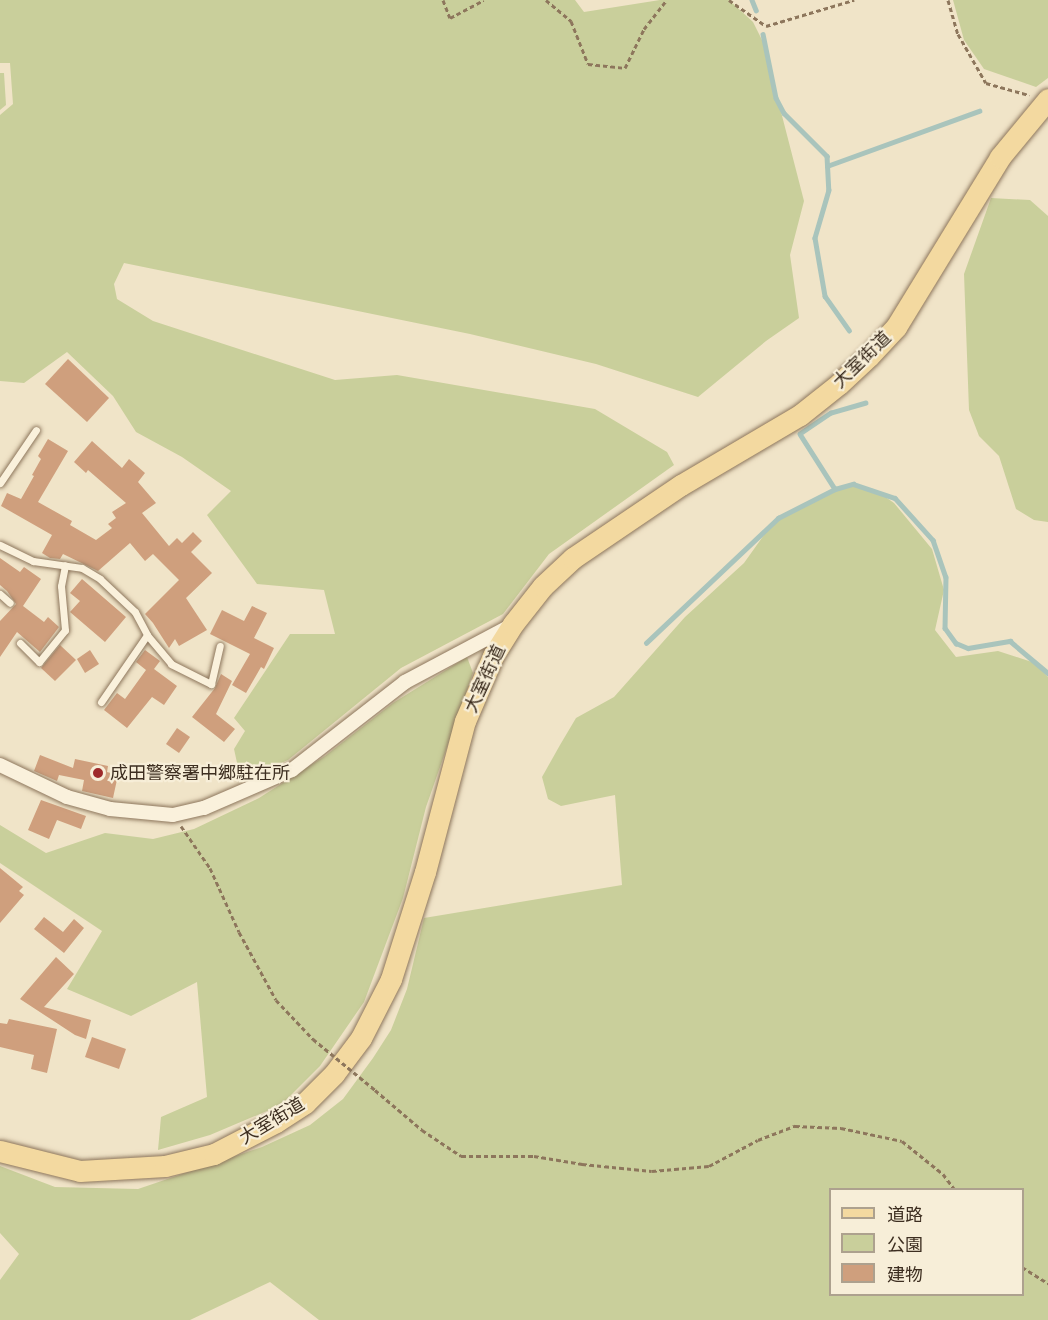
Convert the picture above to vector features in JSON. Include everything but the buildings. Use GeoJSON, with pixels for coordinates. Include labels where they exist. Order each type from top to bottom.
{"type":"FeatureCollection","features":[{"type":"Feature","properties":{"kind":"main road","name":"大室街道"},"geometry":{"type":"LineString","coordinates":[[0,1151],[80,1171],[165,1166],[214,1154],[276,1122],[312,1096],[334,1074],[361,1038],[392,979],[425,872],[465,721],[493,656],[513,624],[543,586],[573,558],[681,485],[800,415],[869,356],[896,327],[1000,157],[1047,99]]}},
{"type":"Feature","properties":{"kind":"street"},"geometry":{"type":"LineString","coordinates":[[0,765],[67,797],[110,809],[173,815],[204,808],[292,770],[405,682],[513,624]]}},
{"type":"Feature","properties":{"kind":"lane"},"geometry":{"type":"LineString","coordinates":[[0,483],[36,430]]}},
{"type":"Feature","properties":{"kind":"lane"},"geometry":{"type":"LineString","coordinates":[[0,545],[33,561],[82,568],[100,579],[135,612],[147,635],[171,664],[211,684],[220,646]]}},
{"type":"Feature","properties":{"kind":"lane"},"geometry":{"type":"LineString","coordinates":[[20,643],[39,662],[65,630],[61,586],[65,565]]}},
{"type":"Feature","properties":{"kind":"lane"},"geometry":{"type":"LineString","coordinates":[[0,594],[10,603]]}},
{"type":"Feature","properties":{"kind":"lane"},"geometry":{"type":"LineString","coordinates":[[101,702],[147,635]]}},
{"type":"Feature","properties":{"kind":"path"},"geometry":{"type":"LineString","coordinates":[[442,0],[450,18],[484,0]]}},
{"type":"Feature","properties":{"kind":"path"},"geometry":{"type":"LineString","coordinates":[[546,0],[571,21],[588,64],[625,68],[644,28],[667,0]]}},
{"type":"Feature","properties":{"kind":"path"},"geometry":{"type":"LineString","coordinates":[[729,0],[766,26],[854,0]]}},
{"type":"Feature","properties":{"kind":"path"},"geometry":{"type":"LineString","coordinates":[[948,0],[958,34],[986,83],[1047,99]]}},
{"type":"Feature","properties":{"kind":"path"},"geometry":{"type":"LineString","coordinates":[[173,815],[210,868],[276,1000],[313,1039],[422,1130],[461,1156],[534,1156],[582,1164],[664,1170],[709,1166],[758,1140],[795,1126],[841,1128],[902,1141],[943,1174],[954,1188]]}},
{"type":"Feature","properties":{"kind":"path"},"geometry":{"type":"LineString","coordinates":[[1024,1268],[1048,1283]]}},
{"type":"Feature","properties":{"kind":"green space"},"geometry":{"type":"Polygon","coordinates":[[[0,0],[575,0],[584,12],[660,0],[729,0],[753,22],[763,42],[804,201],[790,255],[799,318],[766,341],[698,397],[596,364],[470,334],[124,263],[114,284],[117,299],[153,321],[335,380],[397,375],[595,409],[667,452],[674,465],[549,554],[503,614],[401,668],[288,760],[241,781],[234,749],[245,731],[234,718],[290,634],[335,634],[324,590],[257,584],[207,515],[231,491],[182,457],[136,432],[113,396],[67,352],[24,383],[0,381],[0,115],[13,104],[10,63],[0,63],[0,0]]]}},
{"type":"Feature","properties":{"kind":"green space"},"geometry":{"type":"Polygon","coordinates":[[[953,0],[1048,0],[1048,78],[1036,87],[984,69],[964,40],[953,0]]]}},
{"type":"Feature","properties":{"kind":"green space"},"geometry":{"type":"Polygon","coordinates":[[[0,73],[4,73],[6,105],[0,110],[0,73]]]}},
{"type":"Feature","properties":{"kind":"green space"},"geometry":{"type":"Polygon","coordinates":[[[991,198],[1030,200],[1048,216],[1048,522],[1034,520],[1016,509],[999,456],[979,436],[969,410],[964,274],[991,198]]]}},
{"type":"Feature","properties":{"kind":"green space"},"geometry":{"type":"Polygon","coordinates":[[[846,486],[874,489],[894,503],[932,549],[944,590],[935,630],[956,657],[998,651],[1035,663],[1048,677],[1048,1320],[319,1320],[270,1282],[190,1320],[0,1320],[0,1280],[19,1254],[0,1233],[0,1166],[55,1187],[138,1189],[262,1147],[310,1125],[343,1099],[373,1058],[391,1030],[407,989],[424,918],[622,885],[615,795],[561,806],[548,799],[542,777],[576,718],[614,697],[685,617],[744,563],[774,521],[846,486]]]}},
{"type":"Feature","properties":{"kind":"green space"},"geometry":{"type":"Polygon","coordinates":[[[467,657],[473,673],[426,807],[403,898],[364,1002],[320,1066],[281,1105],[210,1135],[158,1150],[161,1117],[207,1097],[197,982],[131,1016],[67,989],[102,931],[0,863],[0,825],[46,853],[105,833],[153,839],[194,829],[259,798],[325,756],[393,703],[467,657]]]}},
{"type":"Feature","properties":{"kind":"waterway"},"geometry":{"type":"LineString","coordinates":[[752,0],[756,10]]}},
{"type":"Feature","properties":{"kind":"waterway"},"geometry":{"type":"LineString","coordinates":[[763,34],[776,98],[784,113],[827,156],[829,190],[815,238],[825,296],[849,330]]}},
{"type":"Feature","properties":{"kind":"waterway"},"geometry":{"type":"LineString","coordinates":[[827,166],[979,111]]}},
{"type":"Feature","properties":{"kind":"waterway"},"geometry":{"type":"LineString","coordinates":[[866,403],[831,413],[800,434],[835,489],[853,484],[895,498],[933,540],[946,577],[945,628],[956,643],[968,648],[1010,641],[1048,673]]}},
{"type":"Feature","properties":{"kind":"waterway"},"geometry":{"type":"LineString","coordinates":[[646,643],[778,518],[835,489]]}},
{"type":"Feature","properties":{"kind":"place","name":"成田警察署中郷駐在所"},"geometry":{"type":"Point","coordinates":[98,773]}}]}
